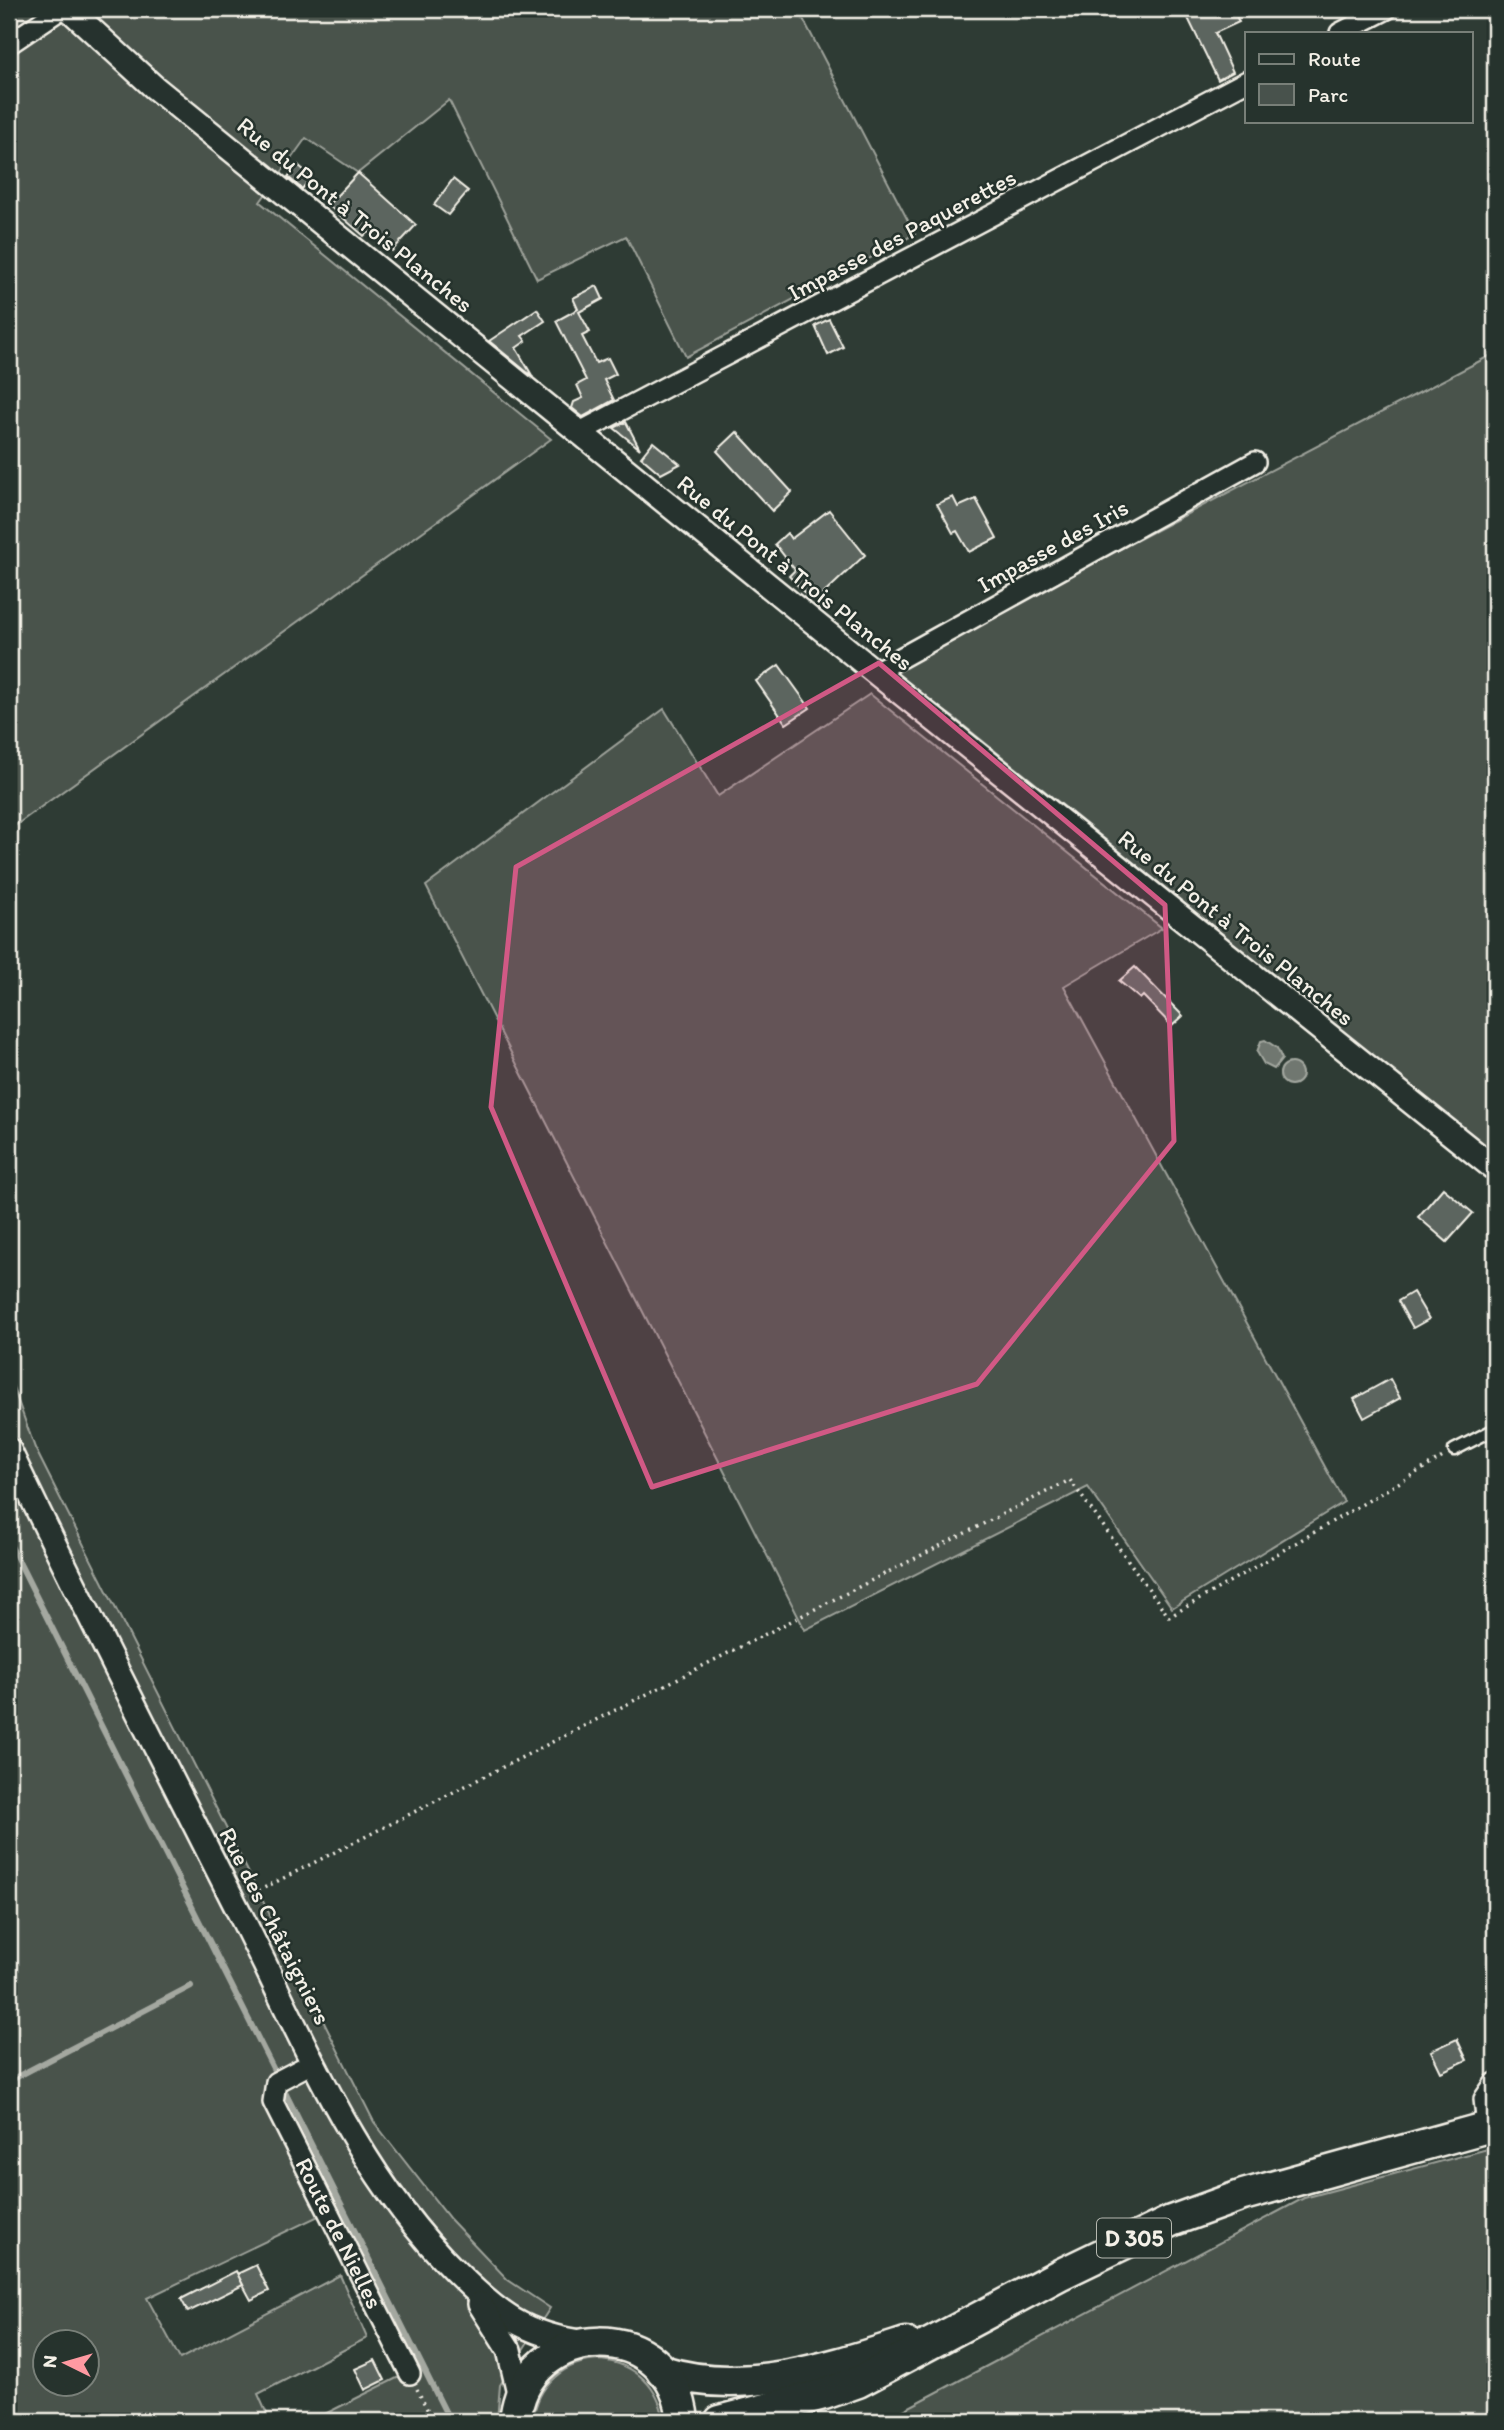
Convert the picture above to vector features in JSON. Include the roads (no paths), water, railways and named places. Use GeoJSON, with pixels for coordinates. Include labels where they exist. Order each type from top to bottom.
{"type":"FeatureCollection","features":[{"type":"Feature","properties":{"kind":"main road","name":"D 305"},"geometry":{"type":"LineString","coordinates":[[720,2421],[824,2394],[858,2382],[1171,2221],[1221,2202],[1491,2126]]}},
{"type":"Feature","properties":{"kind":"main road","name":"D 305"},"geometry":{"type":"LineString","coordinates":[[662,2371],[709,2380],[789,2375],[856,2359],[967,2324]]}},
{"type":"Feature","properties":{"kind":"main road"},"geometry":{"type":"LineString","coordinates":[[517,2409],[542,2364],[566,2348],[603,2342],[628,2347],[643,2354],[662,2371],[676,2392],[683,2421]]}},
{"type":"Feature","properties":{"kind":"street"},"geometry":{"type":"LineString","coordinates":[[9,44],[61,9]]}},
{"type":"Feature","properties":{"kind":"street","name":"Rue du Pont à Trois Planches"},"geometry":{"type":"LineString","coordinates":[[69,9],[146,80],[875,672],[1495,1169]]}},
{"type":"Feature","properties":{"kind":"street"},"geometry":{"type":"LineString","coordinates":[[1342,32],[1387,9]]}},
{"type":"Feature","properties":{"kind":"street","name":"Impasse des Paquerettes"},"geometry":{"type":"LineString","coordinates":[[580,432],[1245,82]]}},
{"type":"Feature","properties":{"kind":"street","name":"Impasse des Iris"},"geometry":{"type":"LineString","coordinates":[[875,672],[1255,462]]}},
{"type":"Feature","properties":{"kind":"street","name":"Rue des Châtaigniers"},"geometry":{"type":"LineString","coordinates":[[9,1450],[314,2062],[380,2177],[455,2271],[527,2330],[547,2337],[586,2343]]}},
{"type":"Feature","properties":{"kind":"street","name":"Route de Nielles"},"geometry":{"type":"LineString","coordinates":[[314,2062],[284,2077],[273,2095],[276,2109],[410,2374]]}},
{"type":"Feature","properties":{"kind":"street"},"geometry":{"type":"LineString","coordinates":[[1491,2126],[1484,2099],[1495,2083]]}},
{"type":"Feature","properties":{"kind":"street"},"geometry":{"type":"LineString","coordinates":[[455,2271],[503,2338],[513,2360],[517,2409]]}},
{"type":"Feature","properties":{"kind":"lane"},"geometry":{"type":"LineString","coordinates":[[1454,1450],[1495,1429]]}},
{"type":"Feature","properties":{"kind":"waterway"},"geometry":{"type":"LineString","coordinates":[[9,1542],[450,2421]]}},
{"type":"Feature","properties":{"kind":"waterway"},"geometry":{"type":"LineString","coordinates":[[9,2081],[191,1986]]}}]}
